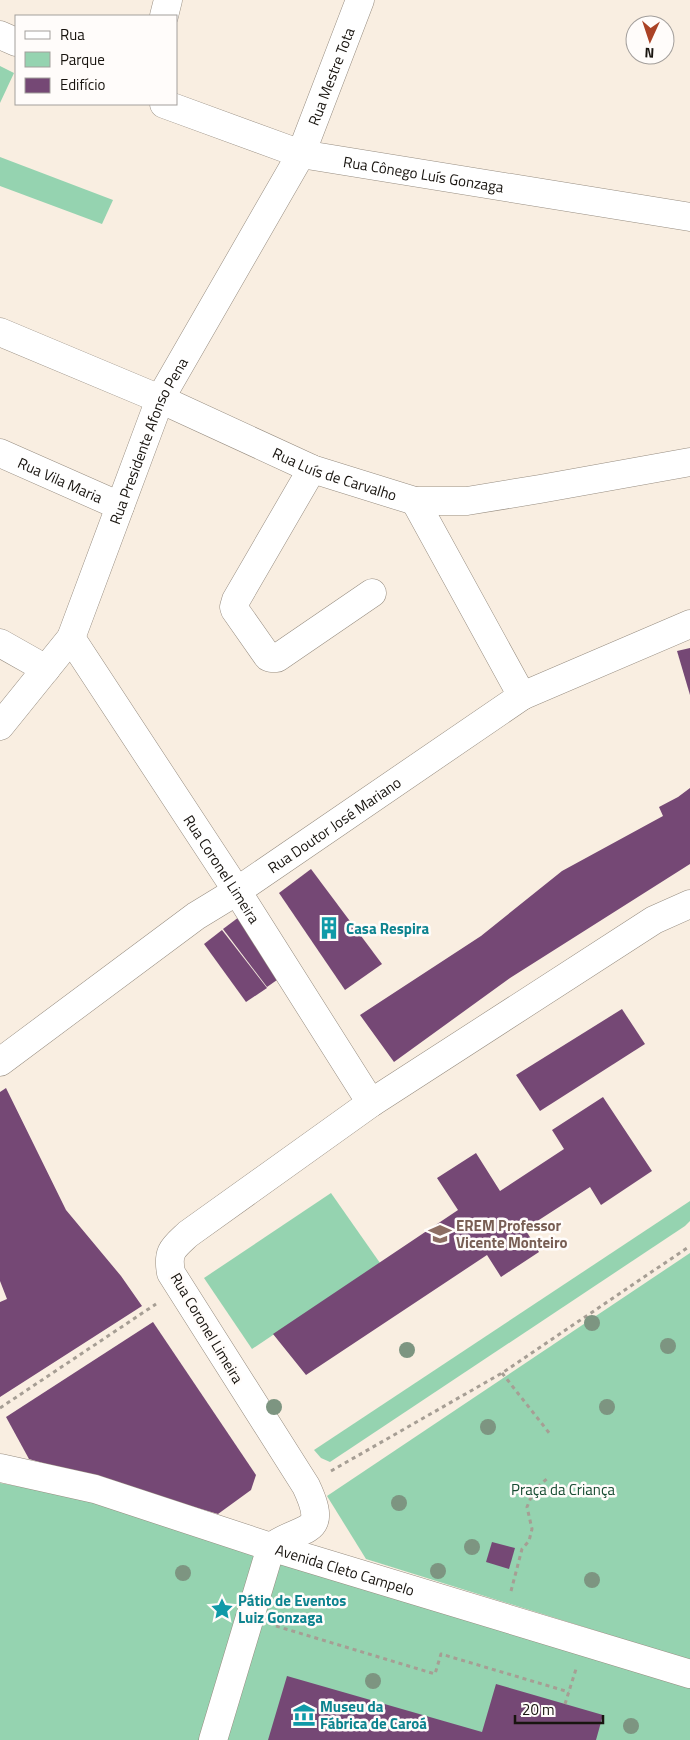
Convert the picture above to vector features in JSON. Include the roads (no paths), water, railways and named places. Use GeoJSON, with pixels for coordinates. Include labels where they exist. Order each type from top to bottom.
{"type":"FeatureCollection","features":[{"type":"Feature","properties":{"kind":"street"},"geometry":{"type":"LineString","coordinates":[[164,15],[168,0]]}},
{"type":"Feature","properties":{"kind":"street","name":"Rua Mestre Tota"},"geometry":{"type":"LineString","coordinates":[[301,154],[360,0]]}},
{"type":"Feature","properties":{"kind":"street"},"geometry":{"type":"LineString","coordinates":[[0,34],[15,42]]}},
{"type":"Feature","properties":{"kind":"street","name":"Rua Cônego Luís Gonzaga"},"geometry":{"type":"LineString","coordinates":[[167,105],[301,154],[690,217]]}},
{"type":"Feature","properties":{"kind":"street","name":"Rua Presidente Afonso Pena"},"geometry":{"type":"LineString","coordinates":[[0,726],[70,638],[160,399],[301,154]]}},
{"type":"Feature","properties":{"kind":"street","name":"Rua Luís de Carvalho"},"geometry":{"type":"LineString","coordinates":[[0,332],[160,399],[312,469],[415,501],[467,500],[690,462]]}},
{"type":"Feature","properties":{"kind":"street","name":"Rua Vila Maria"},"geometry":{"type":"LineString","coordinates":[[0,453],[120,506]]}},
{"type":"Feature","properties":{"kind":"street"},"geometry":{"type":"LineString","coordinates":[[312,469],[236,600],[234,604],[235,610],[268,657],[277,658],[372,593]]}},
{"type":"Feature","properties":{"kind":"street"},"geometry":{"type":"LineString","coordinates":[[415,501],[522,696]]}},
{"type":"Feature","properties":{"kind":"street","name":"Rua Doutor José Mariano"},"geometry":{"type":"LineString","coordinates":[[0,1062],[196,916],[237,891],[522,696],[690,624]]}},
{"type":"Feature","properties":{"kind":"street","name":"Rua Coronel Limeira"},"geometry":{"type":"LineString","coordinates":[[70,638],[237,891],[371,1103]]}},
{"type":"Feature","properties":{"kind":"street"},"geometry":{"type":"LineString","coordinates":[[0,643],[46,669]]}},
{"type":"Feature","properties":{"kind":"street","name":"Rua Coronel Limeira"},"geometry":{"type":"LineString","coordinates":[[271,1547],[279,1541],[312,1525],[316,1517],[313,1502],[306,1486],[171,1273],[169,1260],[174,1247],[196,1228],[371,1103],[654,920],[690,904]]}},
{"type":"Feature","properties":{"kind":"street"},"geometry":{"type":"LineString","coordinates":[[654,920],[690,927]]}},
{"type":"Feature","properties":{"kind":"street","name":"Avenida Cleto Campelo"},"geometry":{"type":"LineString","coordinates":[[0,1468],[95,1489],[271,1547],[690,1674]]}},
{"type":"Feature","properties":{"kind":"street"},"geometry":{"type":"LineString","coordinates":[[212,1740],[271,1547]]}},
{"type":"Feature","properties":{"kind":"place","name":"Casa Respira"},"geometry":{"type":"Point","coordinates":[329,928]}},
{"type":"Feature","properties":{"kind":"place","name":"EREM Professor Vicente Monteiro"},"geometry":{"type":"Point","coordinates":[440,1234]}},
{"type":"Feature","properties":{"kind":"place","name":"Pátio de Eventos Luiz Gonzaga"},"geometry":{"type":"Point","coordinates":[222,1609]}},
{"type":"Feature","properties":{"kind":"place","name":"Museu da Fábrica de Caroá"},"geometry":{"type":"Point","coordinates":[304,1715]}},
{"type":"Feature","properties":{"kind":"park label","name":"Praça da Criança"},"geometry":{"type":"Point","coordinates":[563,1489]}}]}
